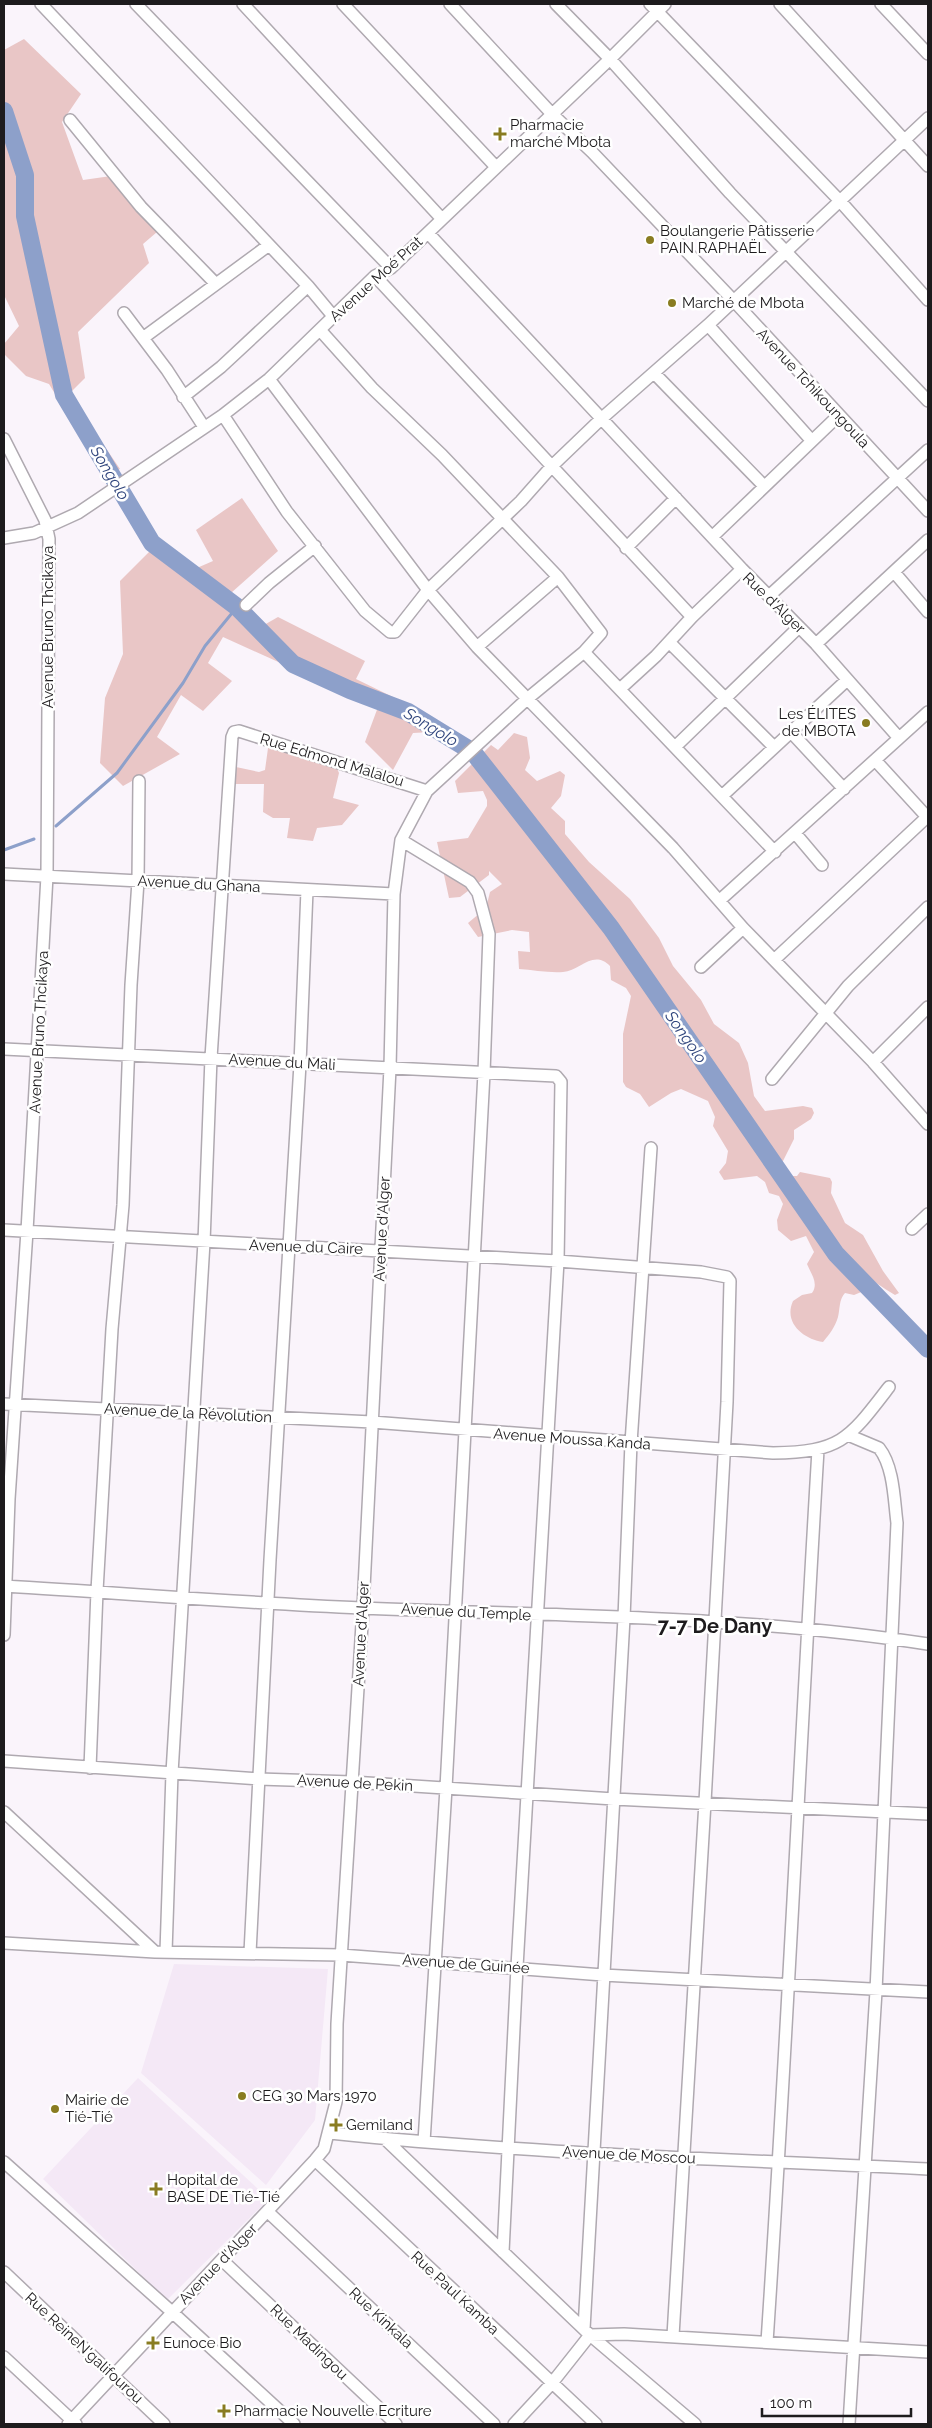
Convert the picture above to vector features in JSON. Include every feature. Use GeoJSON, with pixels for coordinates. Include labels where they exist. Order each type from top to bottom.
{"type":"FeatureCollection","features":[{"type":"Feature","properties":{"kind":"street"},"geometry":{"type":"LineString","coordinates":[[41,4],[308,286],[333,316]]}},
{"type":"Feature","properties":{"kind":"street"},"geometry":{"type":"LineString","coordinates":[[136,4],[391,268]]}},
{"type":"Feature","properties":{"kind":"street"},"geometry":{"type":"LineString","coordinates":[[243,4],[442,219]]}},
{"type":"Feature","properties":{"kind":"street"},"geometry":{"type":"LineString","coordinates":[[343,4],[496,167]]}},
{"type":"Feature","properties":{"kind":"street","name":"Avenue Tchikoungoula"},"geometry":{"type":"LineString","coordinates":[[450,4],[552,114],[592,152],[733,300],[838,416],[928,511]]}},
{"type":"Feature","properties":{"kind":"street"},"geometry":{"type":"LineString","coordinates":[[556,4],[610,59],[730,193],[928,401]]}},
{"type":"Feature","properties":{"kind":"street"},"geometry":{"type":"LineString","coordinates":[[780,4],[928,166]]}},
{"type":"Feature","properties":{"kind":"street"},"geometry":{"type":"LineString","coordinates":[[881,4],[928,54]]}},
{"type":"Feature","properties":{"kind":"street"},"geometry":{"type":"LineString","coordinates":[[657,6],[840,201],[928,300]]}},
{"type":"Feature","properties":{"kind":"street","name":"Avenue Moé Prat"},"geometry":{"type":"LineString","coordinates":[[4,538],[23,536],[78,514],[223,415],[269,379],[375,276],[391,268],[610,59],[657,6]]}},
{"type":"Feature","properties":{"kind":"street"},"geometry":{"type":"LineString","coordinates":[[223,415],[287,512],[365,611],[390,632],[395,632],[428,590],[501,520],[552,466],[601,419],[708,325],[928,118]]}},
{"type":"Feature","properties":{"kind":"street"},"geometry":{"type":"LineString","coordinates":[[70,120],[141,207],[216,284]]}},
{"type":"Feature","properties":{"kind":"street"},"geometry":{"type":"LineString","coordinates":[[428,232],[742,570]]}},
{"type":"Feature","properties":{"kind":"street"},"geometry":{"type":"LineString","coordinates":[[143,338],[269,245]]}},
{"type":"Feature","properties":{"kind":"street"},"geometry":{"type":"LineString","coordinates":[[375,276],[692,617]]}},
{"type":"Feature","properties":{"kind":"street"},"geometry":{"type":"LineString","coordinates":[[183,397],[221,367],[308,286]]}},
{"type":"Feature","properties":{"kind":"street"},"geometry":{"type":"LineString","coordinates":[[124,313],[204,428]]}},
{"type":"Feature","properties":{"kind":"street"},"geometry":{"type":"LineString","coordinates":[[708,325],[812,441]]}},
{"type":"Feature","properties":{"kind":"street"},"geometry":{"type":"LineString","coordinates":[[320,330],[372,388],[442,456],[501,520],[558,576],[601,633],[584,652],[527,699],[454,764],[427,791],[401,840],[394,894]]}},
{"type":"Feature","properties":{"kind":"street"},"geometry":{"type":"LineString","coordinates":[[654,373],[764,486]]}},
{"type":"Feature","properties":{"kind":"street"},"geometry":{"type":"LineString","coordinates":[[269,379],[428,590],[477,648],[673,848],[743,928],[873,1062],[928,1124]]}},
{"type":"Feature","properties":{"kind":"street"},"geometry":{"type":"LineString","coordinates":[[712,537],[838,416]]}},
{"type":"Feature","properties":{"kind":"street","name":"Avenue Bruno Thcikaya"},"geometry":{"type":"LineString","coordinates":[[4,439],[47,527],[47,876],[5,1586],[4,1635]]}},
{"type":"Feature","properties":{"kind":"street"},"geometry":{"type":"LineString","coordinates":[[768,596],[928,450]]}},
{"type":"Feature","properties":{"kind":"street"},"geometry":{"type":"LineString","coordinates":[[626,548],[676,498]]}},
{"type":"Feature","properties":{"kind":"street"},"geometry":{"type":"LineString","coordinates":[[816,644],[928,540]]}},
{"type":"Feature","properties":{"kind":"street"},"geometry":{"type":"LineString","coordinates":[[246,605],[269,583],[315,546]]}},
{"type":"Feature","properties":{"kind":"street","name":"Rue d'Alger"},"geometry":{"type":"LineString","coordinates":[[621,688],[742,570],[816,644],[899,738]]}},
{"type":"Feature","properties":{"kind":"street"},"geometry":{"type":"LineString","coordinates":[[894,572],[928,612]]}},
{"type":"Feature","properties":{"kind":"street"},"geometry":{"type":"LineString","coordinates":[[477,648],[558,576]]}},
{"type":"Feature","properties":{"kind":"street"},"geometry":{"type":"LineString","coordinates":[[676,746],[799,627]]}},
{"type":"Feature","properties":{"kind":"street"},"geometry":{"type":"LineString","coordinates":[[669,642],[773,746]]}},
{"type":"Feature","properties":{"kind":"street"},"geometry":{"type":"LineString","coordinates":[[584,652],[621,688],[775,852]]}},
{"type":"Feature","properties":{"kind":"street"},"geometry":{"type":"LineString","coordinates":[[723,795],[773,746],[847,680]]}},
{"type":"Feature","properties":{"kind":"street"},"geometry":{"type":"LineString","coordinates":[[720,900],[928,714]]}},
{"type":"Feature","properties":{"kind":"street","name":"Rue Edmond Malalou"},"geometry":{"type":"LineString","coordinates":[[223,886],[231,744],[236,731],[427,791]]}},
{"type":"Feature","properties":{"kind":"street"},"geometry":{"type":"LineString","coordinates":[[790,731],[844,789]]}},
{"type":"Feature","properties":{"kind":"street"},"geometry":{"type":"LineString","coordinates":[[774,960],[928,817],[875,760]]}},
{"type":"Feature","properties":{"kind":"street"},"geometry":{"type":"LineString","coordinates":[[90,1768],[97,1591],[119,1236],[123,1205],[128,1057],[138,881],[139,781]]}},
{"type":"Feature","properties":{"kind":"street"},"geometry":{"type":"LineString","coordinates":[[794,833],[822,865]]}},
{"type":"Feature","properties":{"kind":"street"},"geometry":{"type":"LineString","coordinates":[[401,840],[470,882],[478,892],[489,934],[484,1073],[446,1788],[424,2142]]}},
{"type":"Feature","properties":{"kind":"street","name":"Avenue du Ghana"},"geometry":{"type":"LineString","coordinates":[[4,874],[394,894]]}},
{"type":"Feature","properties":{"kind":"street"},"geometry":{"type":"LineString","coordinates":[[161,1952],[204,1242],[211,1058],[223,886]]}},
{"type":"Feature","properties":{"kind":"street"},"geometry":{"type":"LineString","coordinates":[[250,1953],[278,1418],[300,1064],[307,890]]}},
{"type":"Feature","properties":{"kind":"street","name":"Avenue d'Alger"},"geometry":{"type":"LineString","coordinates":[[72,2423],[172,2312],[315,2160],[324,2149],[330,2133],[336,2102],[341,1955],[363,1608],[390,1068],[394,894]]}},
{"type":"Feature","properties":{"kind":"street"},"geometry":{"type":"LineString","coordinates":[[772,1079],[848,986],[928,907]]}},
{"type":"Feature","properties":{"kind":"street"},"geometry":{"type":"LineString","coordinates":[[701,967],[743,928]]}},
{"type":"Feature","properties":{"kind":"street"},"geometry":{"type":"LineString","coordinates":[[873,1062],[926,1014]]}},
{"type":"Feature","properties":{"kind":"street","name":"Avenue du Mali"},"geometry":{"type":"LineString","coordinates":[[4,1050],[128,1057],[211,1058],[560,1078],[562,1082],[558,1261]]}},
{"type":"Feature","properties":{"kind":"street"},"geometry":{"type":"LineString","coordinates":[[514,2424],[552,2383],[587,2332],[594,2152],[624,1618],[631,1443],[651,1148]]}},
{"type":"Feature","properties":{"kind":"street"},"geometry":{"type":"LineString","coordinates":[[912,1229],[928,1214]]}},
{"type":"Feature","properties":{"kind":"street","name":"Avenue du Caire"},"geometry":{"type":"LineString","coordinates":[[4,1230],[558,1261],[643,1267],[727,1277],[730,1281],[727,1402],[723,1450]]}},
{"type":"Feature","properties":{"kind":"street"},"geometry":{"type":"LineString","coordinates":[[503,2252],[517,1967],[529,1794],[558,1261]]}},
{"type":"Feature","properties":{"kind":"street","name":"Avenue Moussa Kanda"},"geometry":{"type":"LineString","coordinates":[[372,1422],[465,1431],[723,1450],[773,1453],[818,1450],[833,1446],[848,1435],[889,1387]]}},
{"type":"Feature","properties":{"kind":"street","name":"Avenue de la Révolution"},"geometry":{"type":"LineString","coordinates":[[4,1404],[372,1422]]}},
{"type":"Feature","properties":{"kind":"street"},"geometry":{"type":"LineString","coordinates":[[848,1435],[879,1448],[888,1466],[897,1523],[894,1638],[876,1991],[849,2424]]}},
{"type":"Feature","properties":{"kind":"street"},"geometry":{"type":"LineString","coordinates":[[673,2336],[696,1980],[723,1450]]}},
{"type":"Feature","properties":{"kind":"street"},"geometry":{"type":"LineString","coordinates":[[767,2342],[780,2161],[818,1450]]}},
{"type":"Feature","properties":{"kind":"street","name":"Avenue du Temple"},"geometry":{"type":"LineString","coordinates":[[5,1586],[363,1608],[714,1621],[807,1628],[928,1644]]}},
{"type":"Feature","properties":{"kind":"street","name":"Avenue de Pekin"},"geometry":{"type":"LineString","coordinates":[[4,1761],[259,1779],[352,1782],[614,1799],[928,1814]]}},
{"type":"Feature","properties":{"kind":"street"},"geometry":{"type":"LineString","coordinates":[[4,1812],[161,1952]]}},
{"type":"Feature","properties":{"kind":"street","name":"Avenue de Guinée"},"geometry":{"type":"LineString","coordinates":[[4,1943],[161,1952],[341,1955],[603,1975],[876,1991],[928,1992]]}},
{"type":"Feature","properties":{"kind":"street","name":"Avenue de Moscou"},"geometry":{"type":"LineString","coordinates":[[330,2133],[424,2142],[684,2159],[780,2161],[928,2169]]}},
{"type":"Feature","properties":{"kind":"street"},"geometry":{"type":"LineString","coordinates":[[385,2139],[587,2332],[695,2424]]}},
{"type":"Feature","properties":{"kind":"street","name":"Rue Paul Kamba"},"geometry":{"type":"LineString","coordinates":[[315,2160],[596,2424]]}},
{"type":"Feature","properties":{"kind":"street"},"geometry":{"type":"LineString","coordinates":[[4,2162],[294,2424]]}},
{"type":"Feature","properties":{"kind":"street","name":"Rue Kinkala"},"geometry":{"type":"LineString","coordinates":[[268,2212],[494,2424]]}},
{"type":"Feature","properties":{"kind":"street","name":"Rue Madingou"},"geometry":{"type":"LineString","coordinates":[[222,2260],[396,2424]]}},
{"type":"Feature","properties":{"kind":"street","name":"Rue ReineN'galifourou"},"geometry":{"type":"LineString","coordinates":[[4,2272],[164,2424]]}},
{"type":"Feature","properties":{"kind":"street"},"geometry":{"type":"LineString","coordinates":[[587,2332],[928,2352]]}},
{"type":"Feature","properties":{"kind":"street"},"geometry":{"type":"LineString","coordinates":[[4,2357],[72,2423]]}},
{"type":"Feature","properties":{"kind":"shaded area"},"geometry":{"type":"Polygon","coordinates":[[[24,39],[81,94],[62,122],[83,180],[111,176],[157,232],[143,244],[149,263],[78,332],[85,378],[69,394],[120,469],[105,476],[49,384],[26,376],[4,354],[4,344],[19,326],[4,295],[4,50],[24,39]]]}},
{"type":"Feature","properties":{"kind":"shaded area"},"geometry":{"type":"Polygon","coordinates":[[[242,498],[278,551],[231,593],[264,625],[278,617],[365,661],[356,679],[395,698],[462,740],[457,746],[431,732],[413,733],[393,770],[365,742],[378,707],[223,637],[208,663],[232,681],[203,711],[181,695],[157,737],[180,754],[123,786],[100,763],[105,698],[123,654],[120,581],[150,551],[183,574],[213,561],[196,530],[242,498]]]}},
{"type":"Feature","properties":{"kind":"shaded area"},"geometry":{"type":"Polygon","coordinates":[[[514,733],[527,737],[530,758],[525,770],[537,781],[560,771],[565,775],[561,796],[551,808],[565,821],[565,834],[589,862],[630,899],[659,938],[673,966],[701,1000],[714,1024],[739,1043],[748,1063],[754,1096],[765,1111],[803,1106],[812,1108],[814,1113],[811,1119],[794,1130],[794,1139],[781,1165],[783,1170],[792,1176],[797,1176],[800,1172],[830,1178],[832,1182],[831,1193],[845,1223],[863,1235],[883,1271],[899,1293],[895,1295],[858,1269],[828,1236],[814,1210],[800,1192],[787,1180],[721,1078],[704,1060],[661,989],[644,968],[634,949],[623,937],[614,919],[590,895],[563,861],[562,872],[582,894],[635,966],[664,1008],[674,1029],[703,1063],[710,1078],[794,1195],[830,1251],[848,1273],[871,1288],[854,1295],[845,1293],[843,1295],[838,1317],[830,1334],[823,1342],[803,1334],[793,1323],[791,1316],[793,1301],[802,1295],[812,1293],[814,1289],[814,1278],[807,1264],[814,1252],[806,1236],[791,1241],[778,1230],[777,1220],[783,1204],[779,1196],[769,1193],[765,1182],[757,1176],[724,1180],[719,1172],[726,1163],[728,1151],[713,1126],[715,1117],[708,1101],[681,1089],[649,1107],[640,1094],[626,1087],[623,1082],[623,1034],[631,996],[626,988],[611,980],[610,966],[604,961],[592,960],[563,972],[519,969],[518,951],[530,952],[529,932],[512,930],[478,937],[468,923],[486,908],[490,892],[502,884],[489,871],[489,875],[460,897],[449,898],[437,842],[468,838],[487,806],[487,800],[483,791],[458,793],[455,781],[491,745],[498,750],[514,733]]]}},
{"type":"Feature","properties":{"kind":"shaded area"},"geometry":{"type":"Polygon","coordinates":[[[269,741],[335,764],[339,773],[333,798],[359,805],[342,825],[317,828],[313,841],[287,838],[290,818],[273,818],[263,812],[264,784],[235,784],[236,767],[259,772],[265,770],[269,741]]]}},
{"type":"Feature","properties":{"kind":"shaded area","name":"CEG 30 Mars 1970"},"geometry":{"type":"Polygon","coordinates":[[[174,1964],[328,1969],[315,2120],[266,2185],[141,2073],[174,1964]]]}},
{"type":"Feature","properties":{"kind":"shaded area","name":"Hopital de BASE DE Tié-Tié"},"geometry":{"type":"Polygon","coordinates":[[[138,2078],[269,2199],[167,2300],[43,2179],[138,2078]]]}},
{"type":"Feature","properties":{"kind":"waterway","name":"Songolo"},"geometry":{"type":"LineString","coordinates":[[4,111],[25,175],[25,216],[64,395],[152,543],[237,607],[293,664],[350,690],[408,712],[473,752],[611,928],[836,1254],[928,1349]]}},
{"type":"Feature","properties":{"kind":"waterway"},"geometry":{"type":"LineString","coordinates":[[56,826],[117,773],[183,683],[205,646],[237,607]]}},
{"type":"Feature","properties":{"kind":"waterway"},"geometry":{"type":"LineString","coordinates":[[4,850],[34,839]]}},
{"type":"Feature","properties":{"kind":"place","name":"Pharmacie marché Mbota"},"geometry":{"type":"Point","coordinates":[500,134]}},
{"type":"Feature","properties":{"kind":"place","name":"Boulangerie Pâtisserie PAIN RAPHAËL"},"geometry":{"type":"Point","coordinates":[650,240]}},
{"type":"Feature","properties":{"kind":"place","name":"Marché de Mbota"},"geometry":{"type":"Point","coordinates":[672,303]}},
{"type":"Feature","properties":{"kind":"place","name":"Les ÉLITES de MBOTA"},"geometry":{"type":"Point","coordinates":[866,723]}},
{"type":"Feature","properties":{"kind":"place","name":"CEG 30 Mars 1970"},"geometry":{"type":"Point","coordinates":[242,2096]}},
{"type":"Feature","properties":{"kind":"place","name":"Mairie de Tié-Tié"},"geometry":{"type":"Point","coordinates":[55,2109]}},
{"type":"Feature","properties":{"kind":"place","name":"Gemiland"},"geometry":{"type":"Point","coordinates":[336,2125]}},
{"type":"Feature","properties":{"kind":"place","name":"Hopital de BASE DE Tié-Tié"},"geometry":{"type":"Point","coordinates":[156,2189]}},
{"type":"Feature","properties":{"kind":"place","name":"Eunoce Bio"},"geometry":{"type":"Point","coordinates":[153,2343]}},
{"type":"Feature","properties":{"kind":"place","name":"Pharmacie Nouvelle Ecriture"},"geometry":{"type":"Point","coordinates":[224,2411]}},
{"type":"Feature","properties":{"kind":"district","name":"7-7 De Dany"},"geometry":{"type":"Point","coordinates":[715,1626]}}]}
